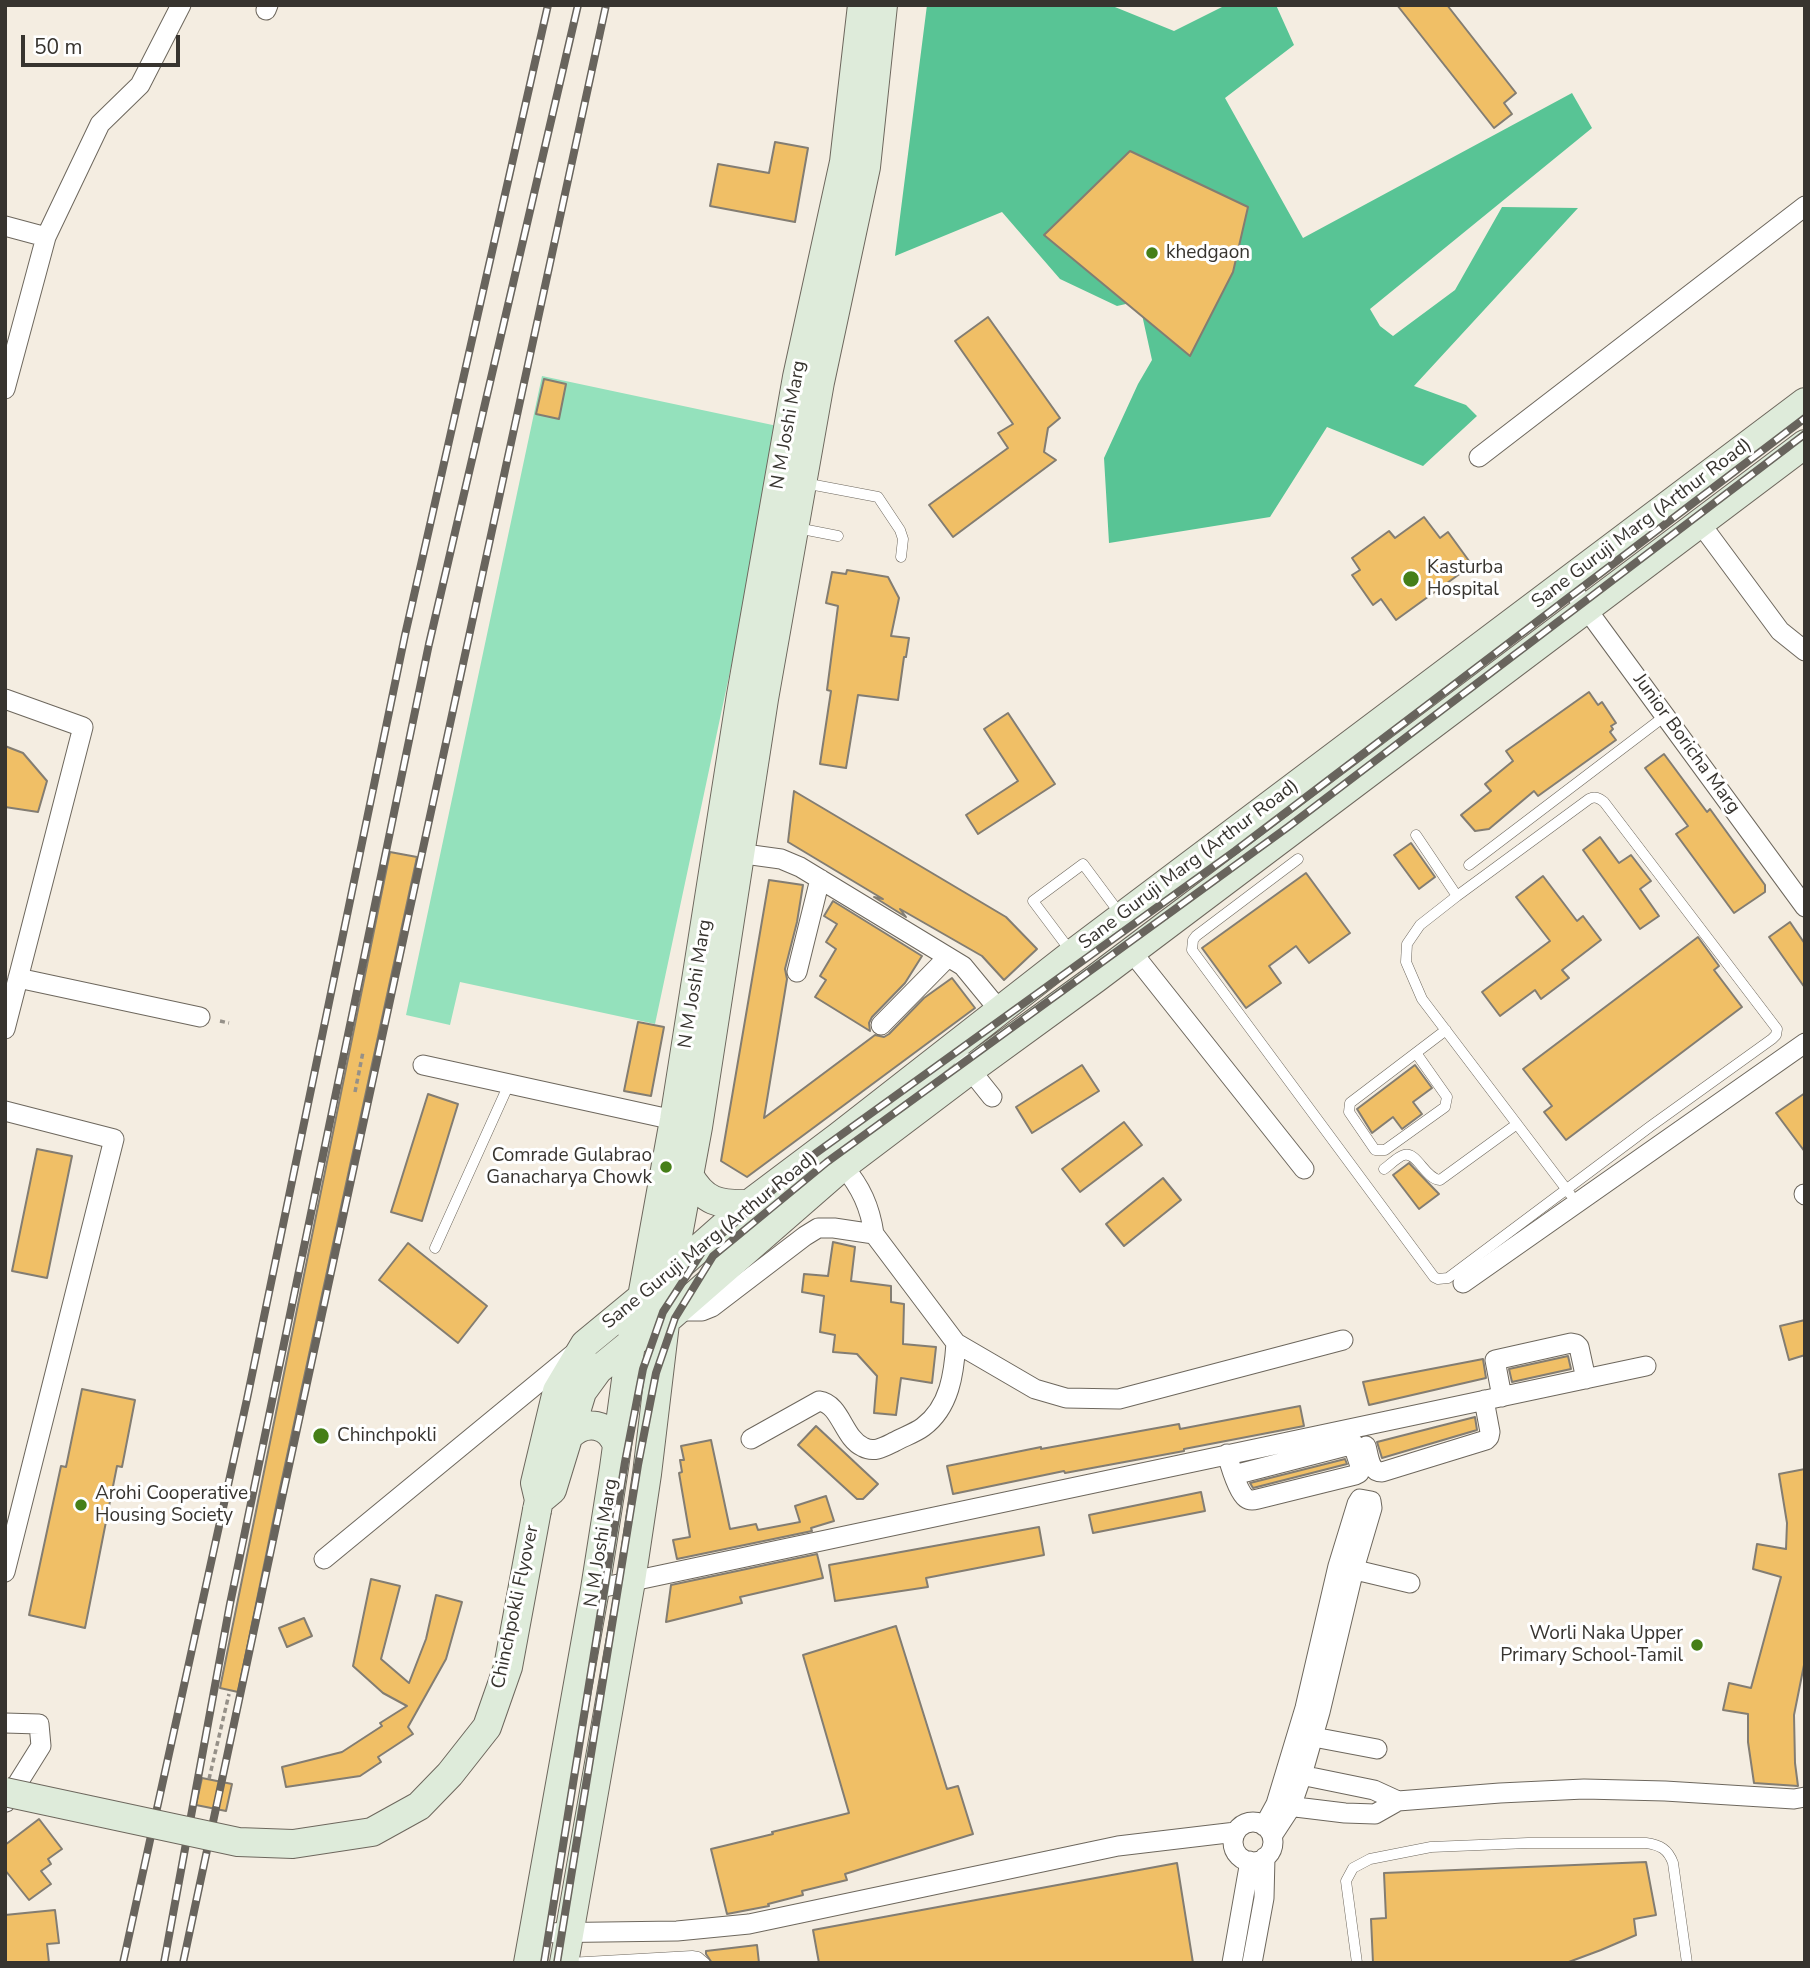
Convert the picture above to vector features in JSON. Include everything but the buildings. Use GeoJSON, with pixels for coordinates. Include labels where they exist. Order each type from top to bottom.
{"type":"FeatureCollection","features":[{"type":"Feature","properties":{"kind":"main road","name":"N M Joshi Marg"},"geometry":{"type":"LineString","coordinates":[[855,165],[862,5]]}},
{"type":"Feature","properties":{"kind":"main road","name":"N M Joshi Marg"},"geometry":{"type":"LineString","coordinates":[[564,1963],[631,1581],[671,1316],[677,1172],[752,697],[809,379],[855,165],[883,5]]}},
{"type":"Feature","properties":{"kind":"main road","name":"N M Joshi Marg"},"geometry":{"type":"LineString","coordinates":[[752,697],[794,528],[802,482],[809,379]]}},
{"type":"Feature","properties":{"kind":"main road","name":"Sane Guruji Marg (Arthur Road)"},"geometry":{"type":"LineString","coordinates":[[585,1344],[749,1204],[1072,954],[1805,402]]}},
{"type":"Feature","properties":{"kind":"main road","name":"Sane Guruji Marg (Arthur Road)"},"geometry":{"type":"LineString","coordinates":[[538,1505],[552,1490],[582,1392],[598,1370],[671,1316],[844,1166],[1805,444]]}},
{"type":"Feature","properties":{"kind":"main road"},"geometry":{"type":"LineString","coordinates":[[1526,612],[1546,639]]}},
{"type":"Feature","properties":{"kind":"main road"},"geometry":{"type":"LineString","coordinates":[[1434,681],[1455,707]]}},
{"type":"Feature","properties":{"kind":"main road"},"geometry":{"type":"LineString","coordinates":[[1312,773],[1333,799]]}},
{"type":"Feature","properties":{"kind":"main road","name":"N M Joshi Marg"},"geometry":{"type":"LineString","coordinates":[[528,1963],[596,1589],[631,1343],[677,1172],[674,1120],[729,851]]}},
{"type":"Feature","properties":{"kind":"main road"},"geometry":{"type":"LineString","coordinates":[[1128,912],[1142,943]]}},
{"type":"Feature","properties":{"kind":"main road"},"geometry":{"type":"LineString","coordinates":[[903,1086],[920,1108]]}},
{"type":"Feature","properties":{"kind":"main road"},"geometry":{"type":"LineString","coordinates":[[677,1172],[708,1198],[731,1205],[749,1204]]}},
{"type":"Feature","properties":{"kind":"main road","name":"Chinchpokli Flyover"},"geometry":{"type":"LineString","coordinates":[[5,1792],[237,1842],[293,1844],[372,1832],[419,1806],[450,1774],[487,1727],[508,1667],[538,1505],[535,1483],[557,1391],[585,1344]]}},
{"type":"Feature","properties":{"kind":"main road"},"geometry":{"type":"LineString","coordinates":[[569,1436],[576,1429],[600,1427],[614,1437],[617,1446]]}},
{"type":"Feature","properties":{"kind":"street"},"geometry":{"type":"LineString","coordinates":[[5,390],[46,237],[100,124],[140,85],[181,5]]}},
{"type":"Feature","properties":{"kind":"street"},"geometry":{"type":"LineString","coordinates":[[1479,457],[1805,206]]}},
{"type":"Feature","properties":{"kind":"street"},"geometry":{"type":"LineString","coordinates":[[5,226],[46,237]]}},
{"type":"Feature","properties":{"kind":"street"},"geometry":{"type":"LineString","coordinates":[[1700,523],[1780,631],[1805,651]]}},
{"type":"Feature","properties":{"kind":"street","name":"Junior Boricha Marg"},"geometry":{"type":"LineString","coordinates":[[1566,582],[1805,907]]}},
{"type":"Feature","properties":{"kind":"street"},"geometry":{"type":"LineString","coordinates":[[5,699],[83,727],[5,1029]]}},
{"type":"Feature","properties":{"kind":"street"},"geometry":{"type":"LineString","coordinates":[[729,851],[781,859],[800,867],[963,966],[1000,1011]]}},
{"type":"Feature","properties":{"kind":"street"},"geometry":{"type":"LineString","coordinates":[[797,972],[820,879]]}},
{"type":"Feature","properties":{"kind":"street"},"geometry":{"type":"LineString","coordinates":[[1142,943],[1304,1169]]}},
{"type":"Feature","properties":{"kind":"street"},"geometry":{"type":"LineString","coordinates":[[881,1025],[948,957]]}},
{"type":"Feature","properties":{"kind":"street"},"geometry":{"type":"LineString","coordinates":[[18,978],[200,1017]]}},
{"type":"Feature","properties":{"kind":"street"},"geometry":{"type":"LineString","coordinates":[[1462,1283],[1571,1196],[1805,1043]]}},
{"type":"Feature","properties":{"kind":"street"},"geometry":{"type":"LineString","coordinates":[[953,1047],[992,1097]]}},
{"type":"Feature","properties":{"kind":"street"},"geometry":{"type":"LineString","coordinates":[[423,1065],[674,1120]]}},
{"type":"Feature","properties":{"kind":"street"},"geometry":{"type":"LineString","coordinates":[[5,1111],[114,1139],[5,1573]]}},
{"type":"Feature","properties":{"kind":"street"},"geometry":{"type":"LineString","coordinates":[[844,1166],[864,1197],[871,1214],[874,1234],[956,1343],[1035,1389],[1066,1398],[1119,1399],[1342,1340]]}},
{"type":"Feature","properties":{"kind":"street"},"geometry":{"type":"LineString","coordinates":[[671,1316],[712,1307],[818,1228],[874,1234]]}},
{"type":"Feature","properties":{"kind":"street"},"geometry":{"type":"LineString","coordinates":[[751,1439],[819,1401],[829,1405],[851,1437],[863,1448],[878,1450],[923,1427],[932,1419],[945,1399],[954,1375],[956,1343]]}},
{"type":"Feature","properties":{"kind":"street"},"geometry":{"type":"LineString","coordinates":[[324,1559],[585,1344]]}},
{"type":"Feature","properties":{"kind":"street"},"geometry":{"type":"LineString","coordinates":[[1354,1433],[1373,1469],[1382,1472],[1486,1440],[1490,1432],[1495,1360],[1576,1344],[1586,1379]]}},
{"type":"Feature","properties":{"kind":"street"},"geometry":{"type":"LineString","coordinates":[[596,1589],[1227,1454],[1354,1433],[1646,1366]]}},
{"type":"Feature","properties":{"kind":"street"},"geometry":{"type":"LineString","coordinates":[[1227,1454],[1244,1496],[1252,1500],[1356,1475],[1360,1466],[1354,1433]]}},
{"type":"Feature","properties":{"kind":"street"},"geometry":{"type":"LineString","coordinates":[[1234,1475],[1354,1433]]}},
{"type":"Feature","properties":{"kind":"street"},"geometry":{"type":"LineString","coordinates":[[1268,1831],[1251,1822],[1240,1827],[1233,1838],[1234,1850],[1244,1860],[1258,1859],[1271,1849],[1268,1831],[1283,1806],[1294,1774],[1325,1660],[1345,1572],[1409,1587]]}},
{"type":"Feature","properties":{"kind":"street"},"geometry":{"type":"LineString","coordinates":[[5,1723],[39,1724],[41,1746],[5,1803]]}},
{"type":"Feature","properties":{"kind":"street"},"geometry":{"type":"LineString","coordinates":[[1305,1735],[1377,1749]]}},
{"type":"Feature","properties":{"kind":"street"},"geometry":{"type":"LineString","coordinates":[[1294,1774],[1374,1790],[1398,1801]]}},
{"type":"Feature","properties":{"kind":"street"},"geometry":{"type":"LineString","coordinates":[[1283,1806],[1375,1814],[1398,1801],[1584,1789],[1794,1799],[1805,1797]]}},
{"type":"Feature","properties":{"kind":"street"},"geometry":{"type":"LineString","coordinates":[[533,1933],[677,1931],[749,1924],[1118,1846],[1236,1832]]}},
{"type":"Feature","properties":{"kind":"street"},"geometry":{"type":"LineString","coordinates":[[1232,1963],[1258,1859]]}},
{"type":"Feature","properties":{"kind":"street"},"geometry":{"type":"LineString","coordinates":[[1252,1963],[1264,1898],[1258,1859]]}},
{"type":"Feature","properties":{"kind":"lane"},"geometry":{"type":"LineString","coordinates":[[802,482],[878,497],[900,530],[903,539],[901,558]]}},
{"type":"Feature","properties":{"kind":"lane"},"geometry":{"type":"LineString","coordinates":[[794,528],[838,536]]}},
{"type":"Feature","properties":{"kind":"lane"},"geometry":{"type":"LineString","coordinates":[[1469,865],[1665,716]]}},
{"type":"Feature","properties":{"kind":"lane"},"geometry":{"type":"LineString","coordinates":[[1298,859],[1196,936],[1192,950],[1434,1277],[1448,1279],[1571,1196],[1651,1126],[1776,1035],[1777,1029],[1604,802],[1594,797],[1589,799],[1420,925],[1407,944],[1406,962],[1422,999],[1571,1196]]}},
{"type":"Feature","properties":{"kind":"lane"},"geometry":{"type":"LineString","coordinates":[[1416,835],[1457,896]]}},
{"type":"Feature","properties":{"kind":"lane"},"geometry":{"type":"LineString","coordinates":[[1072,954],[1033,901],[1083,864],[1128,912]]}},
{"type":"Feature","properties":{"kind":"lane"},"geometry":{"type":"LineString","coordinates":[[1416,1053],[1447,1097],[1445,1107],[1385,1150],[1375,1150],[1349,1112],[1350,1103],[1446,1030]]}},
{"type":"Feature","properties":{"kind":"lane"},"geometry":{"type":"LineString","coordinates":[[435,1248],[509,1084]]}},
{"type":"Feature","properties":{"kind":"lane"},"geometry":{"type":"LineString","coordinates":[[1384,1169],[1404,1155],[1413,1156],[1432,1179],[1440,1180],[1517,1124]]}},
{"type":"Feature","properties":{"kind":"lane"},"geometry":{"type":"LineString","coordinates":[[1357,1963],[1346,1881],[1353,1868],[1370,1858],[1431,1847],[1646,1843],[1664,1848],[1670,1854],[1686,1963]]}},
{"type":"Feature","properties":{"kind":"lane"},"geometry":{"type":"LineString","coordinates":[[564,1963],[692,1956],[705,1963]]}},
{"type":"Feature","properties":{"kind":"path"},"geometry":{"type":"LineString","coordinates":[[355,1092],[363,1052]]}},
{"type":"Feature","properties":{"kind":"path"},"geometry":{"type":"LineString","coordinates":[[209,1779],[229,1694]]}},
{"type":"Feature","properties":{"kind":"green space"},"geometry":{"type":"Polygon","coordinates":[[[927,5],[1110,5],[1174,31],[1226,5],[1276,5],[1294,45],[1225,98],[1303,238],[1572,93],[1592,128],[1370,309],[1380,326],[1393,336],[1455,290],[1502,207],[1578,208],[1414,386],[1466,405],[1477,416],[1423,466],[1327,427],[1270,517],[1109,543],[1104,458],[1152,360],[1139,301],[1117,306],[1060,279],[1002,212],[895,256],[927,5]]]}},
{"type":"Feature","properties":{"kind":"green space"},"geometry":{"type":"Polygon","coordinates":[[[542,376],[782,427],[655,1024],[460,982],[450,1025],[406,1015],[542,376]]]}},
{"type":"Feature","properties":{"kind":"railway"},"geometry":{"type":"LineString","coordinates":[[123,1963],[247,1399],[405,635],[548,5]]}},
{"type":"Feature","properties":{"kind":"railway"},"geometry":{"type":"LineString","coordinates":[[164,1963],[230,1604],[429,644],[578,5]]}},
{"type":"Feature","properties":{"kind":"railway"},"geometry":{"type":"LineString","coordinates":[[183,1963],[606,5]]}},
{"type":"Feature","properties":{"kind":"railway"},"geometry":{"type":"LineString","coordinates":[[544,1963],[625,1462],[643,1369],[663,1312],[704,1249],[816,1153],[1235,851],[1805,418]]}},
{"type":"Feature","properties":{"kind":"railway"},"geometry":{"type":"LineString","coordinates":[[557,1963],[638,1465],[656,1373],[675,1318],[713,1256],[827,1162],[1288,827],[1805,434]]}},
{"type":"Feature","properties":{"kind":"place","name":"khedgaon"},"geometry":{"type":"Point","coordinates":[1152,253]}},
{"type":"Feature","properties":{"kind":"place","name":"Kasturba Hospital"},"geometry":{"type":"Point","coordinates":[1411,579]}},
{"type":"Feature","properties":{"kind":"place","name":"Comrade Gulabrao Ganacharya Chowk"},"geometry":{"type":"Point","coordinates":[666,1167]}},
{"type":"Feature","properties":{"kind":"place","name":"Chinchpokli"},"geometry":{"type":"Point","coordinates":[321,1436]}},
{"type":"Feature","properties":{"kind":"place","name":"Arohi Cooperative Housing Society"},"geometry":{"type":"Point","coordinates":[81,1505]}},
{"type":"Feature","properties":{"kind":"place","name":"Worli Naka Upper Primary School-Tamil"},"geometry":{"type":"Point","coordinates":[1697,1645]}}]}
